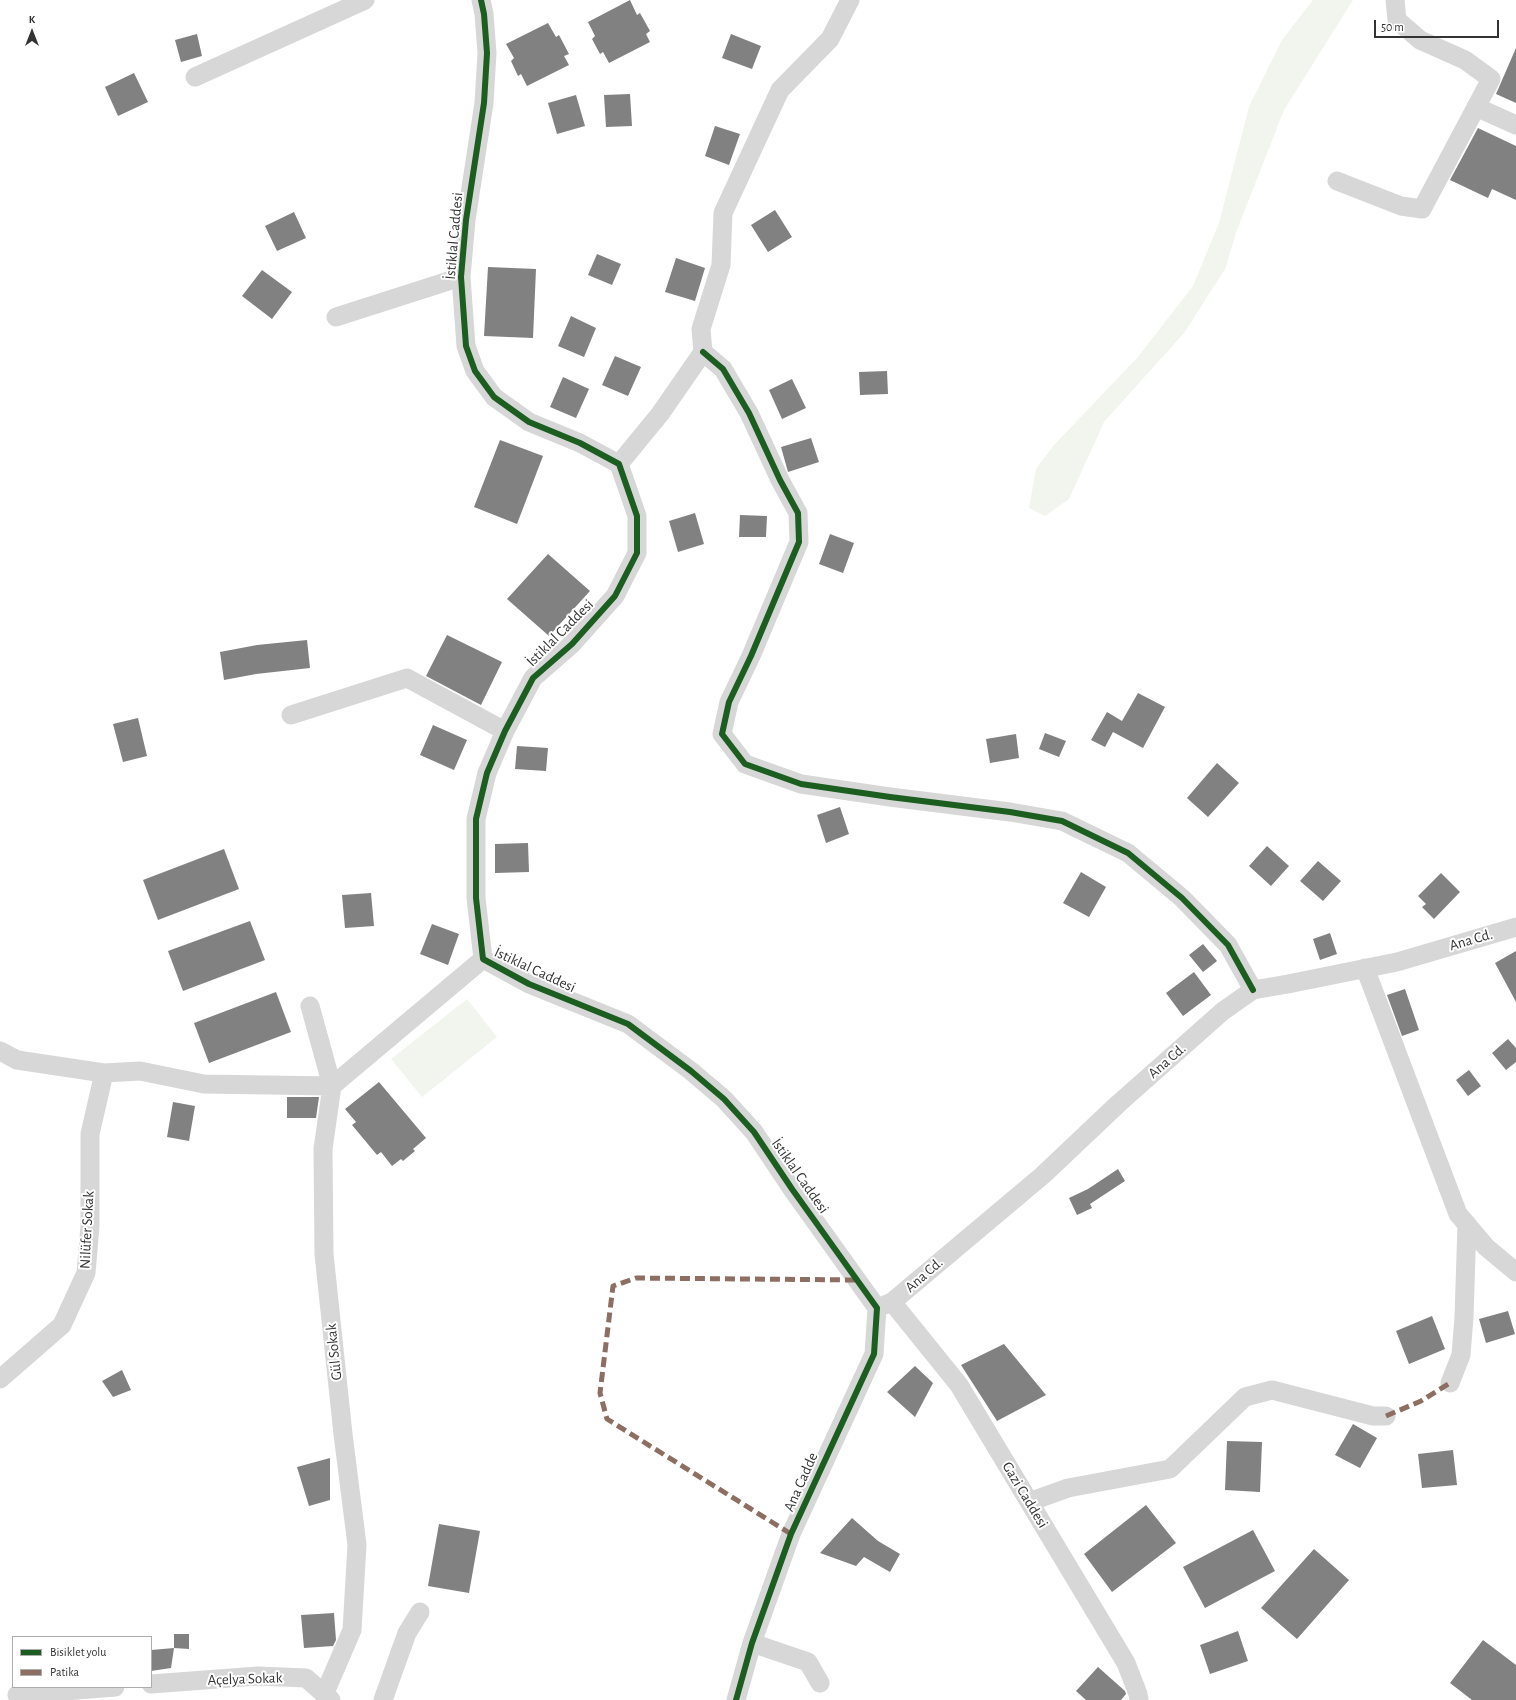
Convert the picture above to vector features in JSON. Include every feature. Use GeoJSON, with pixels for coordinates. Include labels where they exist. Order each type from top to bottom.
{"type":"FeatureCollection","features":[{"type":"Feature","properties":{"kind":"street"},"geometry":{"type":"LineString","coordinates":[[195,77],[365,0]]}},
{"type":"Feature","properties":{"kind":"street","name":"İstiklal Caddesi"},"geometry":{"type":"LineString","coordinates":[[481,0],[484,14],[486,53],[484,103],[466,220],[461,277],[466,346],[475,371],[494,397],[528,422],[580,443],[619,464],[637,516],[637,553],[615,596],[572,644],[533,678],[505,731],[487,773],[476,819],[476,898],[483,960],[529,984],[628,1024],[691,1071],[724,1099],[754,1132],[792,1189],[858,1280],[884,1305]]}},
{"type":"Feature","properties":{"kind":"street"},"geometry":{"type":"LineString","coordinates":[[619,464],[660,414],[703,352],[701,329],[721,264],[723,213],[780,90],[830,39],[850,0]]}},
{"type":"Feature","properties":{"kind":"street"},"geometry":{"type":"LineString","coordinates":[[1336,181],[1401,206],[1422,208],[1491,78],[1465,60],[1420,40],[1397,20],[1395,0]]}},
{"type":"Feature","properties":{"kind":"street"},"geometry":{"type":"LineString","coordinates":[[1476,107],[1516,125]]}},
{"type":"Feature","properties":{"kind":"street"},"geometry":{"type":"LineString","coordinates":[[336,317],[461,277]]}},
{"type":"Feature","properties":{"kind":"street"},"geometry":{"type":"LineString","coordinates":[[703,352],[723,370],[750,413],[780,480],[798,513],[799,542],[751,656],[729,702],[722,734],[745,764],[801,784],[1062,820],[1128,853],[1182,898],[1228,945],[1252,990]]}},
{"type":"Feature","properties":{"kind":"street"},"geometry":{"type":"LineString","coordinates":[[291,715],[407,678],[505,731]]}},
{"type":"Feature","properties":{"kind":"street","name":"Ana Cd."},"geometry":{"type":"LineString","coordinates":[[884,1305],[1043,1175],[1118,1104],[1223,1011],[1252,990],[1397,962],[1516,927]]}},
{"type":"Feature","properties":{"kind":"street"},"geometry":{"type":"LineString","coordinates":[[0,1051],[17,1060],[104,1073],[140,1071],[204,1084],[332,1086],[483,960]]}},
{"type":"Feature","properties":{"kind":"street"},"geometry":{"type":"LineString","coordinates":[[1365,968],[1458,1214],[1486,1247],[1516,1272]]}},
{"type":"Feature","properties":{"kind":"street","name":"Gül Sokak"},"geometry":{"type":"LineString","coordinates":[[310,1006],[332,1086],[323,1149],[324,1254],[343,1434],[357,1545],[352,1630],[328,1697]]}},
{"type":"Feature","properties":{"kind":"street","name":"Nilüfer Sokak"},"geometry":{"type":"LineString","coordinates":[[0,1379],[62,1325],[86,1273],[90,1226],[90,1134],[104,1073]]}},
{"type":"Feature","properties":{"kind":"street"},"geometry":{"type":"LineString","coordinates":[[1450,1383],[1461,1355],[1464,1317],[1467,1224]]}},
{"type":"Feature","properties":{"kind":"street","name":"Gazi Caddesi"},"geometry":{"type":"LineString","coordinates":[[884,1305],[959,1386],[1126,1663],[1139,1700]]}},
{"type":"Feature","properties":{"kind":"street","name":"Ana Cadde"},"geometry":{"type":"LineString","coordinates":[[736,1700],[752,1643],[792,1534],[874,1354],[884,1305]]}},
{"type":"Feature","properties":{"kind":"street"},"geometry":{"type":"LineString","coordinates":[[1030,1502],[1068,1488],[1170,1469],[1245,1397],[1272,1390],[1373,1416],[1386,1416]]}},
{"type":"Feature","properties":{"kind":"street"},"geometry":{"type":"LineString","coordinates":[[383,1700],[407,1633],[420,1612]]}},
{"type":"Feature","properties":{"kind":"street"},"geometry":{"type":"LineString","coordinates":[[752,1643],[808,1662],[820,1683]]}},
{"type":"Feature","properties":{"kind":"street","name":"Açelya Sokak"},"geometry":{"type":"LineString","coordinates":[[152,1684],[258,1676],[306,1678],[328,1697]]}},
{"type":"Feature","properties":{"kind":"street"},"geometry":{"type":"LineString","coordinates":[[17,1695],[103,1688]]}},
{"type":"Feature","properties":{"kind":"shaded area"},"geometry":{"type":"Polygon","coordinates":[[[1313,0],[1353,0],[1284,110],[1237,230],[1225,269],[1184,333],[1104,422],[1069,499],[1045,516],[1029,508],[1036,469],[1054,445],[1137,358],[1193,286],[1219,223],[1249,107],[1282,40],[1313,0]]]}},
{"type":"Feature","properties":{"kind":"shaded area"},"geometry":{"type":"Polygon","coordinates":[[[467,999],[497,1037],[422,1097],[391,1059],[467,999]]]}},
{"type":"Feature","properties":{"kind":"building"},"geometry":{"type":"Polygon","coordinates":[[[630,0],[637,15],[640,13],[650,31],[646,34],[650,42],[609,63],[603,52],[600,54],[592,39],[595,36],[588,22],[630,0]]]}},
{"type":"Feature","properties":{"kind":"building"},"geometry":{"type":"Polygon","coordinates":[[[548,23],[556,37],[559,35],[569,54],[564,56],[569,65],[527,86],[521,74],[518,76],[511,61],[514,58],[506,44],[548,23]]]}},
{"type":"Feature","properties":{"kind":"building"},"geometry":{"type":"Polygon","coordinates":[[[197,34],[202,56],[181,62],[175,40],[197,34]]]}},
{"type":"Feature","properties":{"kind":"building"},"geometry":{"type":"Polygon","coordinates":[[[731,34],[761,46],[752,69],[722,58],[731,34]]]}},
{"type":"Feature","properties":{"kind":"building"},"geometry":{"type":"Polygon","coordinates":[[[1516,48],[1516,103],[1496,94],[1516,48]]]}},
{"type":"Feature","properties":{"kind":"building"},"geometry":{"type":"Polygon","coordinates":[[[134,73],[148,102],[118,116],[105,87],[134,73]]]}},
{"type":"Feature","properties":{"kind":"building"},"geometry":{"type":"Polygon","coordinates":[[[630,94],[632,126],[606,127],[604,95],[630,94]]]}},
{"type":"Feature","properties":{"kind":"building"},"geometry":{"type":"Polygon","coordinates":[[[576,95],[585,126],[557,134],[548,103],[576,95]]]}},
{"type":"Feature","properties":{"kind":"building"},"geometry":{"type":"Polygon","coordinates":[[[715,126],[740,134],[729,165],[705,156],[715,126]]]}},
{"type":"Feature","properties":{"kind":"building"},"geometry":{"type":"Polygon","coordinates":[[[1478,128],[1516,146],[1516,200],[1492,189],[1488,198],[1450,180],[1478,128]]]}},
{"type":"Feature","properties":{"kind":"building"},"geometry":{"type":"Polygon","coordinates":[[[775,210],[792,237],[768,252],[751,225],[775,210]]]}},
{"type":"Feature","properties":{"kind":"building"},"geometry":{"type":"Polygon","coordinates":[[[294,212],[306,238],[277,251],[265,226],[294,212]]]}},
{"type":"Feature","properties":{"kind":"building"},"geometry":{"type":"Polygon","coordinates":[[[597,254],[621,264],[612,285],[588,275],[597,254]]]}},
{"type":"Feature","properties":{"kind":"building"},"geometry":{"type":"Polygon","coordinates":[[[676,258],[705,268],[695,301],[665,292],[676,258]]]}},
{"type":"Feature","properties":{"kind":"building"},"geometry":{"type":"Polygon","coordinates":[[[488,267],[536,269],[533,338],[484,336],[488,267]]]}},
{"type":"Feature","properties":{"kind":"building"},"geometry":{"type":"Polygon","coordinates":[[[262,270],[292,292],[272,319],[242,296],[262,270]]]}},
{"type":"Feature","properties":{"kind":"building"},"geometry":{"type":"Polygon","coordinates":[[[571,316],[596,328],[584,357],[558,346],[571,316]]]}},
{"type":"Feature","properties":{"kind":"building"},"geometry":{"type":"Polygon","coordinates":[[[615,356],[641,367],[628,396],[602,385],[615,356]]]}},
{"type":"Feature","properties":{"kind":"building"},"geometry":{"type":"Polygon","coordinates":[[[887,371],[888,394],[860,395],[859,372],[887,371]]]}},
{"type":"Feature","properties":{"kind":"building"},"geometry":{"type":"Polygon","coordinates":[[[563,377],[589,389],[576,418],[550,407],[563,377]]]}},
{"type":"Feature","properties":{"kind":"building"},"geometry":{"type":"Polygon","coordinates":[[[792,379],[806,408],[782,419],[769,390],[792,379]]]}},
{"type":"Feature","properties":{"kind":"building"},"geometry":{"type":"Polygon","coordinates":[[[811,438],[819,462],[788,472],[781,447],[811,438]]]}},
{"type":"Feature","properties":{"kind":"building"},"geometry":{"type":"Polygon","coordinates":[[[500,440],[543,456],[517,524],[474,507],[500,440]]]}},
{"type":"Feature","properties":{"kind":"building"},"geometry":{"type":"Polygon","coordinates":[[[695,513],[704,544],[678,552],[669,521],[695,513]]]}},
{"type":"Feature","properties":{"kind":"building"},"geometry":{"type":"Polygon","coordinates":[[[740,515],[767,516],[766,537],[739,537],[740,515]]]}},
{"type":"Feature","properties":{"kind":"building"},"geometry":{"type":"Polygon","coordinates":[[[830,534],[854,543],[843,573],[819,564],[830,534]]]}},
{"type":"Feature","properties":{"kind":"building"},"geometry":{"type":"Polygon","coordinates":[[[548,554],[590,591],[549,636],[507,599],[548,554]]]}},
{"type":"Feature","properties":{"kind":"building"},"geometry":{"type":"Polygon","coordinates":[[[447,635],[502,662],[481,705],[426,676],[447,635]]]}},
{"type":"Feature","properties":{"kind":"building"},"geometry":{"type":"Polygon","coordinates":[[[307,640],[310,668],[256,674],[224,680],[220,652],[257,645],[307,640]]]}},
{"type":"Feature","properties":{"kind":"building"},"geometry":{"type":"Polygon","coordinates":[[[1138,693],[1165,707],[1143,748],[1113,732],[1105,747],[1091,740],[1107,712],[1122,721],[1138,693]]]}},
{"type":"Feature","properties":{"kind":"building"},"geometry":{"type":"Polygon","coordinates":[[[138,718],[147,756],[123,762],[113,724],[138,718]]]}},
{"type":"Feature","properties":{"kind":"building"},"geometry":{"type":"Polygon","coordinates":[[[433,725],[467,740],[454,770],[420,755],[433,725]]]}},
{"type":"Feature","properties":{"kind":"building"},"geometry":{"type":"Polygon","coordinates":[[[1045,733],[1066,741],[1059,757],[1039,749],[1045,733]]]}},
{"type":"Feature","properties":{"kind":"building"},"geometry":{"type":"Polygon","coordinates":[[[1016,734],[1019,758],[990,763],[986,739],[1016,734]]]}},
{"type":"Feature","properties":{"kind":"building"},"geometry":{"type":"Polygon","coordinates":[[[517,746],[548,748],[546,771],[515,769],[517,746]]]}},
{"type":"Feature","properties":{"kind":"building"},"geometry":{"type":"Polygon","coordinates":[[[1217,763],[1239,783],[1208,817],[1187,798],[1217,763]]]}},
{"type":"Feature","properties":{"kind":"building"},"geometry":{"type":"Polygon","coordinates":[[[840,807],[849,834],[826,843],[817,815],[840,807]]]}},
{"type":"Feature","properties":{"kind":"building"},"geometry":{"type":"Polygon","coordinates":[[[528,843],[529,872],[495,873],[495,844],[528,843]]]}},
{"type":"Feature","properties":{"kind":"building"},"geometry":{"type":"Polygon","coordinates":[[[1267,846],[1289,866],[1271,886],[1249,866],[1267,846]]]}},
{"type":"Feature","properties":{"kind":"building"},"geometry":{"type":"Polygon","coordinates":[[[224,849],[239,889],[158,920],[143,880],[224,849]]]}},
{"type":"Feature","properties":{"kind":"building"},"geometry":{"type":"Polygon","coordinates":[[[1318,861],[1341,881],[1323,901],[1300,881],[1318,861]]]}},
{"type":"Feature","properties":{"kind":"building"},"geometry":{"type":"Polygon","coordinates":[[[1081,872],[1106,887],[1089,917],[1063,903],[1081,872]]]}},
{"type":"Feature","properties":{"kind":"building"},"geometry":{"type":"Polygon","coordinates":[[[1441,873],[1460,892],[1434,919],[1422,907],[1426,904],[1418,896],[1441,873]]]}},
{"type":"Feature","properties":{"kind":"building"},"geometry":{"type":"Polygon","coordinates":[[[371,893],[374,926],[345,928],[342,895],[371,893]]]}},
{"type":"Feature","properties":{"kind":"building"},"geometry":{"type":"Polygon","coordinates":[[[250,921],[265,960],[183,991],[168,951],[250,921]]]}},
{"type":"Feature","properties":{"kind":"building"},"geometry":{"type":"Polygon","coordinates":[[[432,924],[459,934],[448,965],[420,954],[432,924]]]}},
{"type":"Feature","properties":{"kind":"building"},"geometry":{"type":"Polygon","coordinates":[[[1330,933],[1337,954],[1320,960],[1313,939],[1330,933]]]}},
{"type":"Feature","properties":{"kind":"building"},"geometry":{"type":"Polygon","coordinates":[[[1203,944],[1217,961],[1203,972],[1189,955],[1203,944]]]}},
{"type":"Feature","properties":{"kind":"building"},"geometry":{"type":"Polygon","coordinates":[[[1516,951],[1516,1002],[1495,963],[1516,951]]]}},
{"type":"Feature","properties":{"kind":"building"},"geometry":{"type":"Polygon","coordinates":[[[1194,972],[1211,995],[1183,1016],[1166,993],[1194,972]]]}},
{"type":"Feature","properties":{"kind":"building"},"geometry":{"type":"Polygon","coordinates":[[[1405,989],[1419,1030],[1402,1036],[1387,995],[1405,989]]]}},
{"type":"Feature","properties":{"kind":"building"},"geometry":{"type":"Polygon","coordinates":[[[276,992],[291,1032],[209,1063],[194,1023],[276,992]]]}},
{"type":"Feature","properties":{"kind":"building"},"geometry":{"type":"Polygon","coordinates":[[[1508,1039],[1516,1048],[1516,1062],[1506,1070],[1492,1053],[1508,1039]]]}},
{"type":"Feature","properties":{"kind":"building"},"geometry":{"type":"Polygon","coordinates":[[[1469,1070],[1481,1086],[1468,1096],[1456,1080],[1469,1070]]]}},
{"type":"Feature","properties":{"kind":"building"},"geometry":{"type":"Polygon","coordinates":[[[379,1082],[426,1138],[413,1149],[415,1151],[403,1161],[401,1159],[392,1166],[381,1152],[377,1155],[352,1125],[356,1122],[345,1109],[379,1082]]]}},
{"type":"Feature","properties":{"kind":"building"},"geometry":{"type":"Polygon","coordinates":[[[287,1097],[319,1097],[316,1118],[287,1118],[287,1097]]]}},
{"type":"Feature","properties":{"kind":"building"},"geometry":{"type":"Polygon","coordinates":[[[173,1102],[195,1106],[189,1141],[167,1137],[173,1102]]]}},
{"type":"Feature","properties":{"kind":"building"},"geometry":{"type":"Polygon","coordinates":[[[1118,1169],[1125,1181],[1090,1204],[1092,1208],[1077,1215],[1069,1198],[1088,1189],[1118,1169]]]}},
{"type":"Feature","properties":{"kind":"building"},"geometry":{"type":"Polygon","coordinates":[[[1508,1311],[1515,1334],[1486,1343],[1479,1319],[1508,1311]]]}},
{"type":"Feature","properties":{"kind":"building"},"geometry":{"type":"Polygon","coordinates":[[[1432,1316],[1445,1349],[1409,1364],[1396,1331],[1432,1316]]]}},
{"type":"Feature","properties":{"kind":"building"},"geometry":{"type":"Polygon","coordinates":[[[1004,1344],[1046,1395],[997,1421],[961,1365],[1004,1344]]]}},
{"type":"Feature","properties":{"kind":"building"},"geometry":{"type":"Polygon","coordinates":[[[915,1366],[933,1383],[915,1417],[887,1392],[915,1366]]]}},
{"type":"Feature","properties":{"kind":"building"},"geometry":{"type":"Polygon","coordinates":[[[122,1370],[131,1390],[113,1397],[102,1381],[122,1370]]]}},
{"type":"Feature","properties":{"kind":"building"},"geometry":{"type":"Polygon","coordinates":[[[1353,1424],[1377,1438],[1360,1468],[1335,1455],[1353,1424]]]}},
{"type":"Feature","properties":{"kind":"building"},"geometry":{"type":"Polygon","coordinates":[[[1227,1441],[1262,1442],[1260,1492],[1225,1490],[1227,1441]]]}},
{"type":"Feature","properties":{"kind":"building"},"geometry":{"type":"Polygon","coordinates":[[[1453,1450],[1457,1485],[1422,1488],[1418,1454],[1453,1450]]]}},
{"type":"Feature","properties":{"kind":"building"},"geometry":{"type":"Polygon","coordinates":[[[330,1458],[330,1500],[309,1506],[297,1467],[330,1458]]]}},
{"type":"Feature","properties":{"kind":"building"},"geometry":{"type":"Polygon","coordinates":[[[1146,1505],[1176,1543],[1112,1592],[1084,1554],[1146,1505]]]}},
{"type":"Feature","properties":{"kind":"building"},"geometry":{"type":"Polygon","coordinates":[[[852,1518],[878,1541],[900,1554],[890,1572],[864,1557],[856,1566],[820,1553],[852,1518]]]}},
{"type":"Feature","properties":{"kind":"building"},"geometry":{"type":"Polygon","coordinates":[[[439,1524],[480,1531],[469,1593],[428,1586],[439,1524]]]}},
{"type":"Feature","properties":{"kind":"building"},"geometry":{"type":"Polygon","coordinates":[[[1253,1530],[1275,1571],[1205,1608],[1183,1567],[1253,1530]]]}},
{"type":"Feature","properties":{"kind":"building"},"geometry":{"type":"Polygon","coordinates":[[[1314,1549],[1349,1580],[1297,1639],[1261,1608],[1314,1549]]]}},
{"type":"Feature","properties":{"kind":"building"},"geometry":{"type":"Polygon","coordinates":[[[334,1613],[336,1640],[333,1646],[304,1648],[301,1615],[334,1613]]]}},
{"type":"Feature","properties":{"kind":"building"},"geometry":{"type":"Polygon","coordinates":[[[1238,1631],[1248,1661],[1210,1674],[1200,1645],[1238,1631]]]}},
{"type":"Feature","properties":{"kind":"building"},"geometry":{"type":"Polygon","coordinates":[[[174,1634],[189,1634],[189,1649],[174,1648],[174,1634]]]}},
{"type":"Feature","properties":{"kind":"building"},"geometry":{"type":"Polygon","coordinates":[[[1483,1640],[1516,1665],[1516,1700],[1472,1700],[1450,1683],[1483,1640]]]}},
{"type":"Feature","properties":{"kind":"building"},"geometry":{"type":"Polygon","coordinates":[[[174,1648],[171,1668],[152,1671],[152,1650],[174,1648]]]}},
{"type":"Feature","properties":{"kind":"building"},"geometry":{"type":"Polygon","coordinates":[[[1098,1667],[1125,1691],[1126,1694],[1121,1700],[1086,1700],[1076,1691],[1098,1667]]]}},
{"type":"Feature","properties":{"kind":"marked path"},"geometry":{"type":"LineString","coordinates":[[791,1534],[607,1419],[600,1393],[613,1286],[636,1278],[858,1280]]}},
{"type":"Feature","properties":{"kind":"marked path"},"geometry":{"type":"LineString","coordinates":[[1386,1416],[1421,1401],[1450,1383]]}},
{"type":"Feature","properties":{"kind":"cycle path"},"geometry":{"type":"LineString","coordinates":[[481,0],[484,14],[487,53],[484,103],[466,220],[461,277],[466,346],[475,371],[494,397],[529,422],[580,443],[619,464],[637,516],[637,553],[615,596],[572,644],[533,678],[505,731],[487,773],[476,819],[476,898],[483,959],[529,984],[628,1024],[691,1071],[724,1099],[754,1132],[792,1189],[877,1308],[874,1354],[791,1534],[752,1643],[736,1700]]}},
{"type":"Feature","properties":{"kind":"cycle path"},"geometry":{"type":"LineString","coordinates":[[703,352],[723,369],[749,413],[780,480],[798,513],[799,542],[751,656],[729,702],[722,734],[745,764],[801,784],[1010,812],[1062,821],[1128,853],[1182,898],[1228,945],[1253,990]]}}]}
